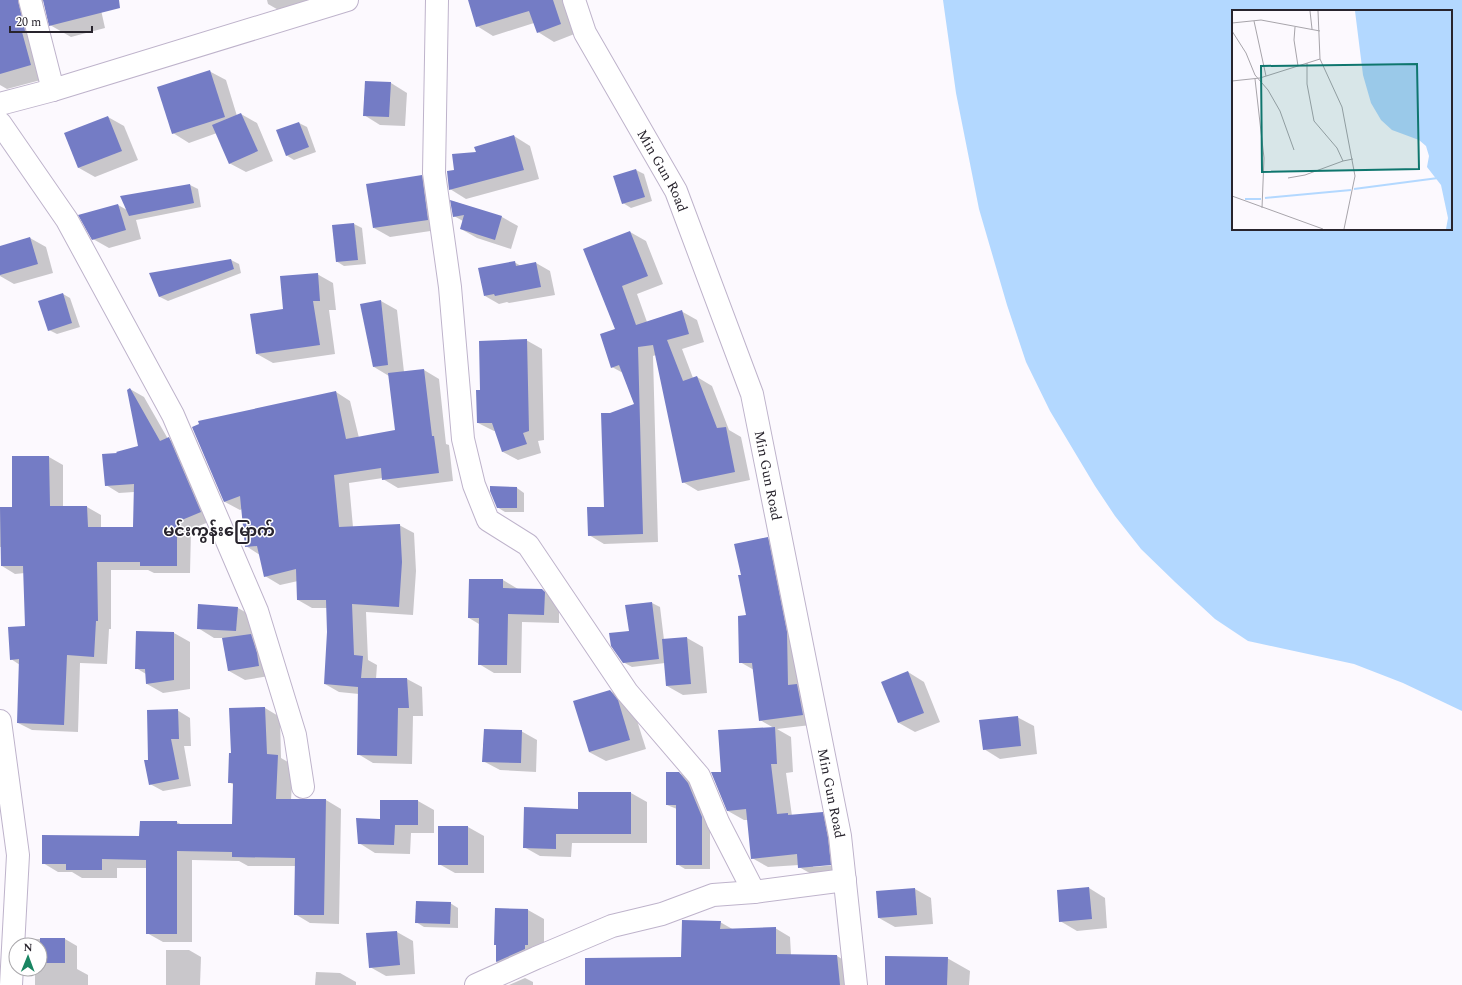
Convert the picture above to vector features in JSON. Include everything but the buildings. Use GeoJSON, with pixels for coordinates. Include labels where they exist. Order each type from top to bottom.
{"type":"FeatureCollection","features":[{"type":"Feature","properties":{"kind":"street"},"geometry":{"type":"LineString","coordinates":[[30,0],[53,90]]}},
{"type":"Feature","properties":{"kind":"street"},"geometry":{"type":"LineString","coordinates":[[0,104],[53,90],[347,0]]}},
{"type":"Feature","properties":{"kind":"street"},"geometry":{"type":"LineString","coordinates":[[437,0],[434,173],[450,287],[463,439],[474,485],[488,520],[528,545],[627,692],[699,776],[718,822],[754,892]]}},
{"type":"Feature","properties":{"kind":"street","name":"Min Gun Road"},"geometry":{"type":"LineString","coordinates":[[574,0],[585,33],[676,190],[752,394],[840,836],[856,985]]}},
{"type":"Feature","properties":{"kind":"street"},"geometry":{"type":"LineString","coordinates":[[0,123],[67,220],[173,415],[257,611],[295,735],[303,787]]}},
{"type":"Feature","properties":{"kind":"street"},"geometry":{"type":"LineString","coordinates":[[0,721],[18,855],[11,985]]}},
{"type":"Feature","properties":{"kind":"street"},"geometry":{"type":"LineString","coordinates":[[476,985],[612,926],[662,914],[712,895],[754,892],[845,880]]}},
{"type":"Feature","properties":{"kind":"water"},"geometry":{"type":"Polygon","coordinates":[[[943,0],[1462,0],[1462,711],[1403,683],[1354,664],[1248,641],[1215,619],[1141,549],[1115,516],[1095,486],[1050,411],[1026,362],[1007,305],[979,209],[956,93],[943,0]]]}},
{"type":"Feature","properties":{"kind":"district","name":"မင်းကွန်းမြောက်"},"geometry":{"type":"Point","coordinates":[219,531]}}]}
